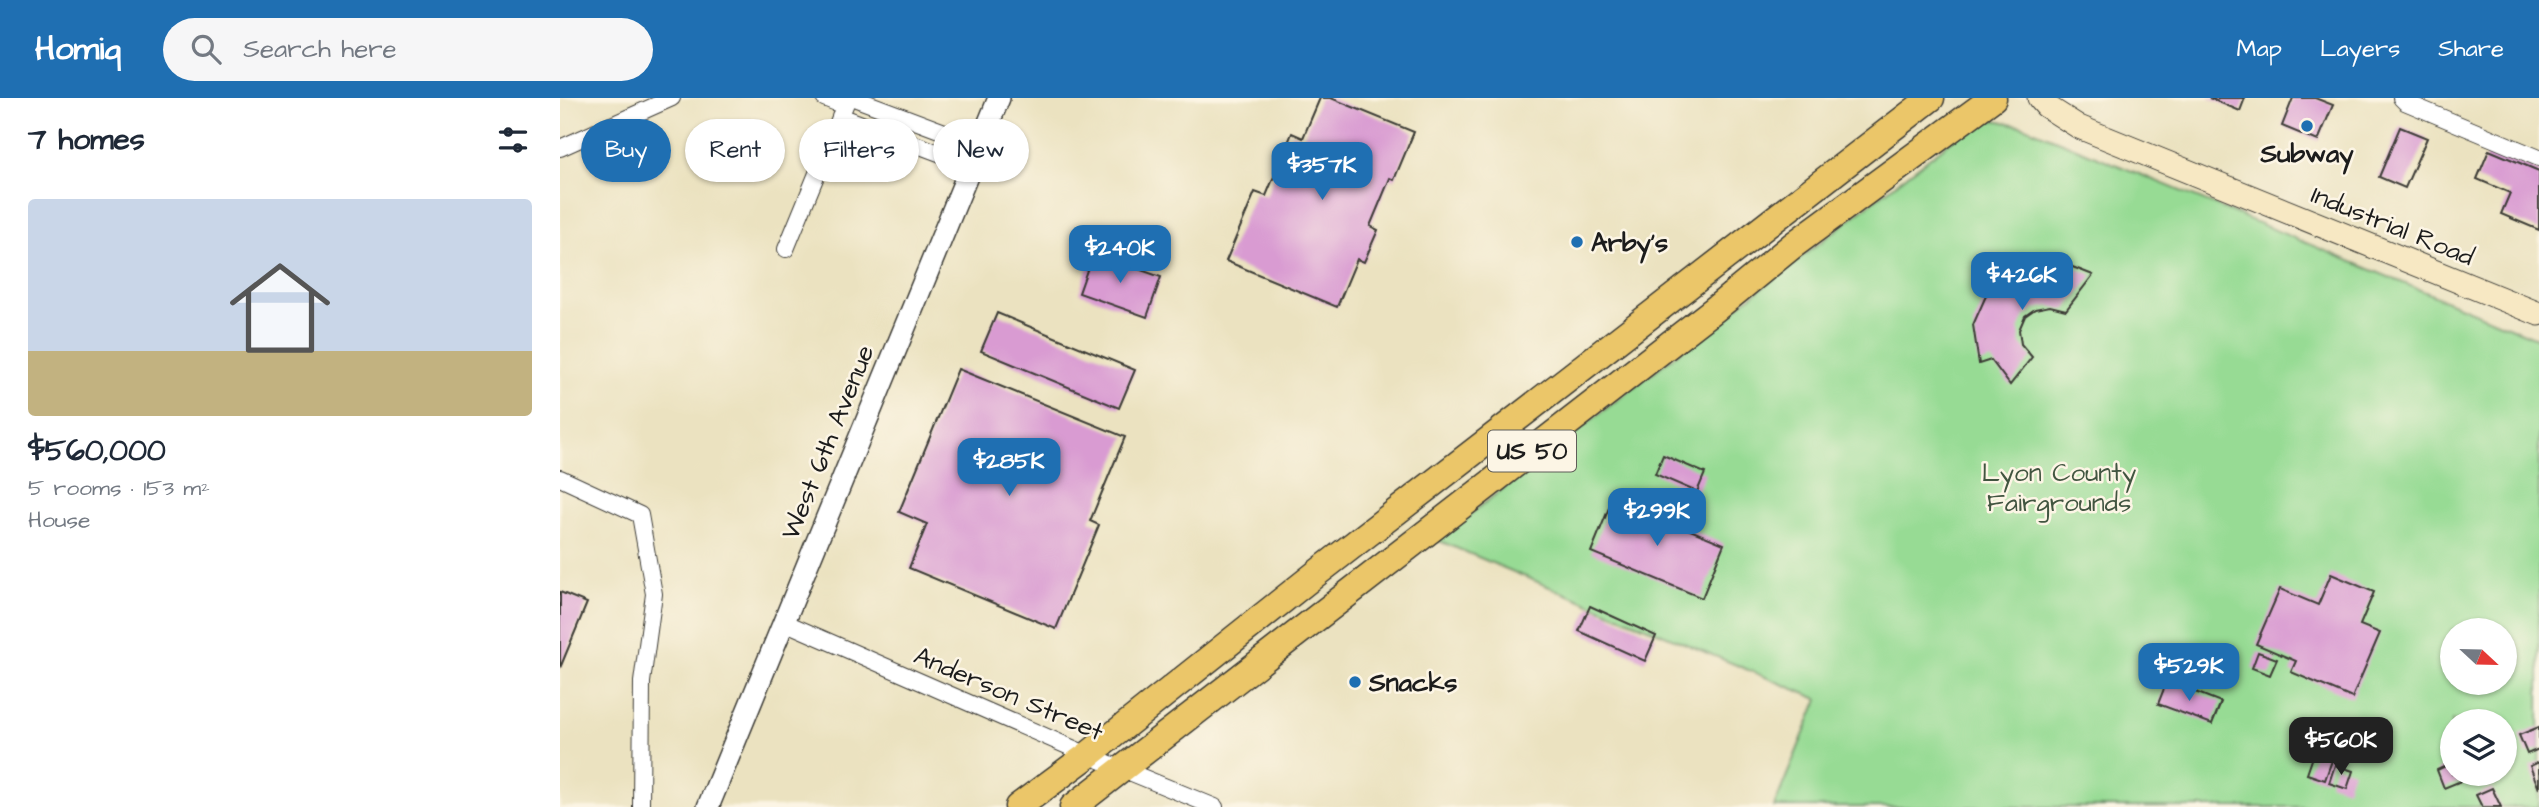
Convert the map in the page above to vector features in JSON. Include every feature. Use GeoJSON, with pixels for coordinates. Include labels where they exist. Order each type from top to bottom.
{"type":"FeatureCollection","features":[{"type":"Feature","properties":{"kind":"main road","name":"US 50"},"geometry":{"type":"LineString","coordinates":[[1018,807],[1931,98]]}},
{"type":"Feature","properties":{"kind":"main road","name":"US 50"},"geometry":{"type":"LineString","coordinates":[[1073,807],[1716,309],[1792,246],[1993,98]]}},
{"type":"Feature","properties":{"kind":"main road","name":"Industrial Road"},"geometry":{"type":"LineString","coordinates":[[2039,98],[2046,106],[2079,127],[2539,314]]}},
{"type":"Feature","properties":{"kind":"street"},"geometry":{"type":"LineString","coordinates":[[560,148],[672,98]]}},
{"type":"Feature","properties":{"kind":"street"},"geometry":{"type":"LineString","coordinates":[[824,98],[933,139]]}},
{"type":"Feature","properties":{"kind":"street","name":"West 6th Avenue"},"geometry":{"type":"LineString","coordinates":[[990,119],[999,98]]}},
{"type":"Feature","properties":{"kind":"street"},"geometry":{"type":"LineString","coordinates":[[2401,98],[2539,158]]}},
{"type":"Feature","properties":{"kind":"street"},"geometry":{"type":"LineString","coordinates":[[847,105],[933,139]]}},
{"type":"Feature","properties":{"kind":"street"},"geometry":{"type":"LineString","coordinates":[[786,249],[847,105]]}},
{"type":"Feature","properties":{"kind":"street","name":"West 6th Avenue"},"geometry":{"type":"LineString","coordinates":[[708,807],[964,182]]}},
{"type":"Feature","properties":{"kind":"street"},"geometry":{"type":"LineString","coordinates":[[560,478],[640,515],[654,594],[642,682],[641,807]]}},
{"type":"Feature","properties":{"kind":"street","name":"Anderson Street"},"geometry":{"type":"LineString","coordinates":[[784,622],[1088,755],[1216,807]]}},
{"type":"Feature","properties":{"kind":"green space","name":"Lyon County Fairgrounds"},"geometry":{"type":"Polygon","coordinates":[[[1995,120],[2023,126],[2539,339],[2539,807],[1774,807],[1818,699],[1437,540],[1965,130],[1982,122],[1995,120]]]}},
{"type":"Feature","properties":{"kind":"building"},"geometry":{"type":"Polygon","coordinates":[[[1320,98],[1331,98],[1414,132],[1394,180],[1390,178],[1370,226],[1378,230],[1364,262],[1357,259],[1337,307],[1226,261],[1255,192],[1266,196],[1292,133],[1303,138],[1320,98]]]}},
{"type":"Feature","properties":{"kind":"building"},"geometry":{"type":"Polygon","coordinates":[[[2209,98],[2245,98],[2240,111],[2209,98]]]}},
{"type":"Feature","properties":{"kind":"building"},"geometry":{"type":"Polygon","coordinates":[[[2293,98],[2315,98],[2333,105],[2318,141],[2282,126],[2293,98]]]}},
{"type":"Feature","properties":{"kind":"building"},"geometry":{"type":"Polygon","coordinates":[[[2400,127],[2427,138],[2405,188],[2379,177],[2400,127]]]}},
{"type":"Feature","properties":{"kind":"building"},"geometry":{"type":"Polygon","coordinates":[[[2489,150],[2539,171],[2539,230],[2501,214],[2510,193],[2477,179],[2489,150]]]}},
{"type":"Feature","properties":{"kind":"building"},"geometry":{"type":"Polygon","coordinates":[[[1093,253],[1161,277],[1147,317],[1079,293],[1093,253]]]}},
{"type":"Feature","properties":{"kind":"building"},"geometry":{"type":"Polygon","coordinates":[[[2057,261],[2093,275],[2066,310],[2050,306],[2035,309],[2025,316],[2019,330],[2021,344],[2032,357],[2010,385],[1991,360],[1979,364],[1973,325],[1989,289],[1994,294],[2021,273],[2018,265],[2057,261]]]}},
{"type":"Feature","properties":{"kind":"building"},"geometry":{"type":"Polygon","coordinates":[[[997,313],[1135,370],[1119,408],[981,351],[997,313]]]}},
{"type":"Feature","properties":{"kind":"building"},"geometry":{"type":"Polygon","coordinates":[[[958,369],[1125,437],[1090,521],[1099,525],[1056,629],[909,568],[927,524],[899,512],[958,369]]]}},
{"type":"Feature","properties":{"kind":"building"},"geometry":{"type":"Polygon","coordinates":[[[1663,455],[1705,473],[1697,492],[1655,474],[1663,455]]]}},
{"type":"Feature","properties":{"kind":"building"},"geometry":{"type":"Polygon","coordinates":[[[1613,498],[1724,544],[1702,598],[1591,552],[1613,498]]]}},
{"type":"Feature","properties":{"kind":"building"},"geometry":{"type":"Polygon","coordinates":[[[2331,574],[2374,592],[2360,625],[2380,633],[2352,698],[2291,672],[2296,661],[2256,644],[2280,589],[2318,605],[2331,574]]]}},
{"type":"Feature","properties":{"kind":"building"},"geometry":{"type":"Polygon","coordinates":[[[560,592],[587,603],[560,668],[560,592]]]}},
{"type":"Feature","properties":{"kind":"building"},"geometry":{"type":"Polygon","coordinates":[[[1590,606],[1656,636],[1645,661],[1579,631],[1590,606]]]}},
{"type":"Feature","properties":{"kind":"building"},"geometry":{"type":"Polygon","coordinates":[[[2258,652],[2277,659],[2270,675],[2252,668],[2258,652]]]}},
{"type":"Feature","properties":{"kind":"building"},"geometry":{"type":"Polygon","coordinates":[[[2167,681],[2221,702],[2212,724],[2158,704],[2167,681]]]}},
{"type":"Feature","properties":{"kind":"building"},"geometry":{"type":"Polygon","coordinates":[[[2539,727],[2539,749],[2527,754],[2519,735],[2539,727]]]}},
{"type":"Feature","properties":{"kind":"building"},"geometry":{"type":"Polygon","coordinates":[[[2317,745],[2335,752],[2325,780],[2307,774],[2317,745]]]}},
{"type":"Feature","properties":{"kind":"building"},"geometry":{"type":"Polygon","coordinates":[[[2539,762],[2539,789],[2530,766],[2539,762]]]}},
{"type":"Feature","properties":{"kind":"building"},"geometry":{"type":"Polygon","coordinates":[[[2335,765],[2353,771],[2347,789],[2329,783],[2335,765]]]}},
{"type":"Feature","properties":{"kind":"building"},"geometry":{"type":"Polygon","coordinates":[[[2492,788],[2501,807],[2482,807],[2476,795],[2492,788]]]}},
{"type":"Feature","properties":{"kind":"place","name":"Subway"},"geometry":{"type":"Point","coordinates":[2307,126]}},
{"type":"Feature","properties":{"kind":"place","name":"Arby's"},"geometry":{"type":"Point","coordinates":[1577,242]}},
{"type":"Feature","properties":{"kind":"place","name":"Snacks"},"geometry":{"type":"Point","coordinates":[1355,682]}}]}
